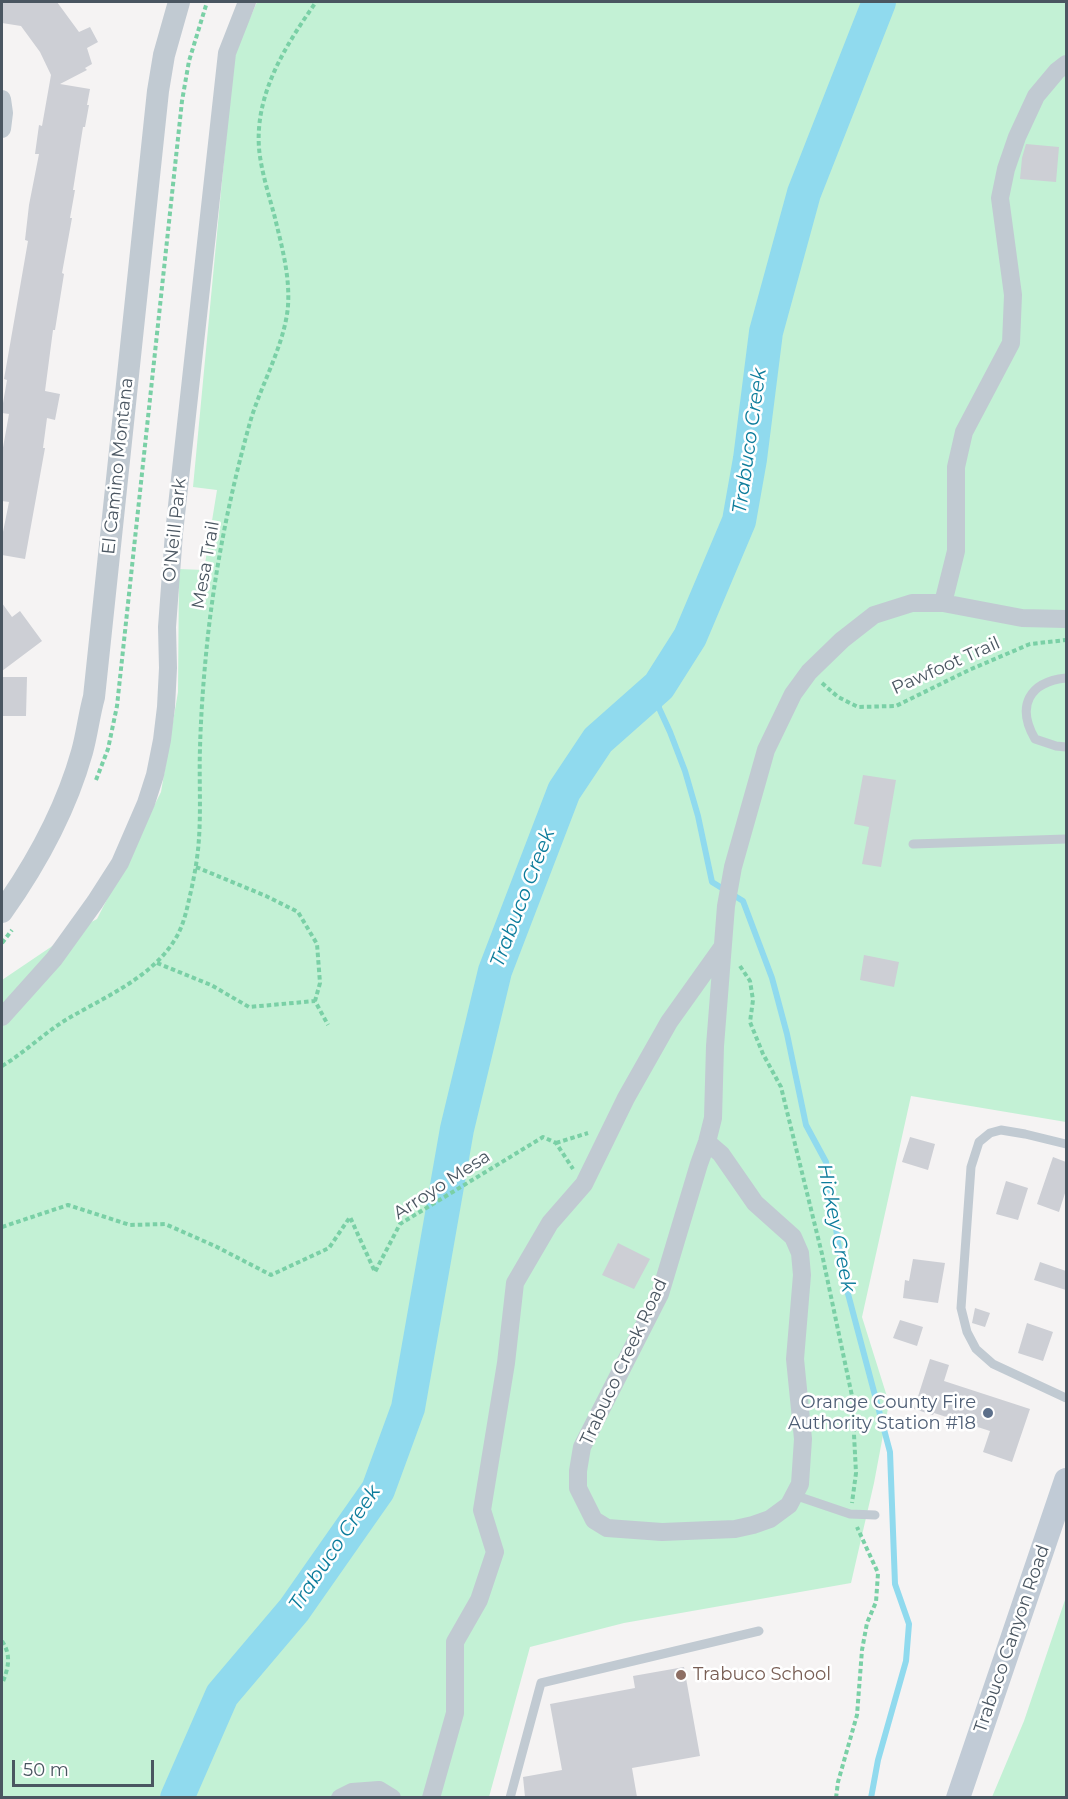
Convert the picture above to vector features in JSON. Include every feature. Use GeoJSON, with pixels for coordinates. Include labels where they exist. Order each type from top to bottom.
{"type":"FeatureCollection","features":[{"type":"Feature","properties":{"kind":"main road","name":"Trabuco Canyon Road"},"geometry":{"type":"LineString","coordinates":[[958,1797],[1066,1480]]}},
{"type":"Feature","properties":{"kind":"street","name":"El Camino Montana"},"geometry":{"type":"LineString","coordinates":[[2,912],[22,884],[59,815],[82,752],[94,697],[158,91],[164,55],[179,2]]}},
{"type":"Feature","properties":{"kind":"street","name":"O'Neill Park"},"geometry":{"type":"LineString","coordinates":[[2,1017],[54,959],[120,863],[146,803],[155,775],[166,707],[167,627],[174,533],[227,53],[247,2]]}},
{"type":"Feature","properties":{"kind":"street"},"geometry":{"type":"LineString","coordinates":[[943,603],[956,551],[956,467],[964,432],[1011,343],[1013,295],[1000,198],[1004,178],[1017,137],[1036,96],[1066,64]]}},
{"type":"Feature","properties":{"kind":"street"},"geometry":{"type":"LineString","coordinates":[[2,99],[4,113],[2,129]]}},
{"type":"Feature","properties":{"kind":"street"},"geometry":{"type":"LineString","coordinates":[[809,672],[842,640],[874,615],[912,603],[943,603],[1022,618],[1066,619]]}},
{"type":"Feature","properties":{"kind":"street","name":"Trabuco Creek Road"},"geometry":{"type":"LineString","coordinates":[[794,1495],[789,1505],[770,1518],[735,1529],[662,1532],[607,1528],[594,1520],[578,1488],[578,1471],[582,1447],[660,1294],[699,1164],[708,1142],[713,1118],[715,1046],[722,948],[726,906],[732,877],[746,817],[766,750],[793,693],[809,672]]}},
{"type":"Feature","properties":{"kind":"street"},"geometry":{"type":"LineString","coordinates":[[431,1797],[455,1713],[455,1642],[480,1600],[495,1552],[482,1510],[506,1363],[515,1282],[550,1223],[584,1185],[626,1098],[669,1022],[722,948]]}},
{"type":"Feature","properties":{"kind":"street"},"geometry":{"type":"LineString","coordinates":[[708,1142],[721,1154],[755,1203],[793,1237],[800,1253],[801,1275],[795,1359],[803,1439],[800,1484],[794,1495]]}},
{"type":"Feature","properties":{"kind":"street"},"geometry":{"type":"LineString","coordinates":[[340,1797],[352,1792],[380,1790],[392,1797]]}},
{"type":"Feature","properties":{"kind":"lane"},"geometry":{"type":"LineString","coordinates":[[1066,678],[1040,684],[1028,699],[1026,724],[1035,739],[1066,747]]}},
{"type":"Feature","properties":{"kind":"lane"},"geometry":{"type":"LineString","coordinates":[[913,844],[1066,839]]}},
{"type":"Feature","properties":{"kind":"lane"},"geometry":{"type":"LineString","coordinates":[[1066,1144],[1001,1130],[990,1133],[980,1142],[971,1167],[961,1308],[967,1332],[976,1349],[993,1364],[1066,1398]]}},
{"type":"Feature","properties":{"kind":"lane"},"geometry":{"type":"LineString","coordinates":[[794,1495],[841,1511],[875,1515]]}},
{"type":"Feature","properties":{"kind":"lane"},"geometry":{"type":"LineString","coordinates":[[510,1797],[542,1683],[759,1631]]}},
{"type":"Feature","properties":{"kind":"path","name":"Mesa Trail"},"geometry":{"type":"LineString","coordinates":[[2,1066],[62,1022],[129,983],[157,963],[183,926],[196,867],[199,837],[201,736],[208,636],[226,521],[245,441],[256,403],[283,331],[288,306],[288,277],[259,151],[258,129],[261,107],[284,51],[316,2]]}},
{"type":"Feature","properties":{"kind":"path","name":"Pawfoot Trail"},"geometry":{"type":"LineString","coordinates":[[809,672],[838,697],[858,706],[896,706],[969,670],[1030,644],[1066,640]]}},
{"type":"Feature","properties":{"kind":"path"},"geometry":{"type":"LineString","coordinates":[[196,867],[298,912],[317,944],[320,983],[315,1001],[328,1025]]}},
{"type":"Feature","properties":{"kind":"path"},"geometry":{"type":"LineString","coordinates":[[157,963],[211,985],[249,1007],[315,1001]]}},
{"type":"Feature","properties":{"kind":"path","name":"Arroyo Mesa"},"geometry":{"type":"LineString","coordinates":[[2,1227],[68,1205],[130,1225],[165,1224],[215,1246],[270,1275],[329,1248],[350,1217],[375,1272],[400,1224],[543,1137],[556,1143],[615,1124]]}},
{"type":"Feature","properties":{"kind":"path"},"geometry":{"type":"LineString","coordinates":[[556,1143],[584,1185]]}},
{"type":"Feature","properties":{"kind":"path"},"geometry":{"type":"LineString","coordinates":[[2,1641],[8,1651],[9,1664],[2,1684]]}},
{"type":"Feature","properties":{"kind":"green space"},"geometry":{"type":"Polygon","coordinates":[[[257,2],[1066,2],[1066,1122],[911,1096],[862,1317],[889,1403],[874,1483],[851,1583],[624,1623],[530,1647],[489,1797],[2,1798],[2,980],[76,930],[97,919],[161,792],[178,692],[179,569],[204,570],[217,490],[193,487],[234,54],[257,2]]]}},
{"type":"Feature","properties":{"kind":"green space"},"geometry":{"type":"Polygon","coordinates":[[[1066,1597],[1066,1797],[992,1797],[1024,1721],[1066,1597]]]}},
{"type":"Feature","properties":{"kind":"building"},"geometry":{"type":"Polygon","coordinates":[[[2,2],[57,2],[79,32],[90,27],[98,42],[87,48],[92,64],[85,68],[87,70],[60,84],[90,89],[87,105],[89,105],[85,127],[83,127],[73,190],[75,190],[70,218],[72,218],[45,391],[60,394],[55,420],[47,418],[43,448],[45,448],[25,559],[2,555],[2,532],[9,502],[2,501],[2,453],[9,414],[2,413],[2,409],[7,380],[4,379],[28,241],[25,240],[39,154],[35,154],[39,125],[42,126],[51,75],[40,52],[21,26],[2,23],[2,2]]]}},
{"type":"Feature","properties":{"kind":"building"},"geometry":{"type":"Polygon","coordinates":[[[1026,144],[1059,147],[1056,182],[1020,179],[1026,144]]]}},
{"type":"Feature","properties":{"kind":"building"},"geometry":{"type":"Polygon","coordinates":[[[2,603],[12,617],[20,611],[42,641],[2,671],[2,603]]]}},
{"type":"Feature","properties":{"kind":"building"},"geometry":{"type":"Polygon","coordinates":[[[2,677],[27,677],[26,716],[2,716],[2,677]]]}},
{"type":"Feature","properties":{"kind":"building"},"geometry":{"type":"Polygon","coordinates":[[[863,775],[896,780],[881,867],[862,864],[869,827],[854,824],[863,775]]]}},
{"type":"Feature","properties":{"kind":"building"},"geometry":{"type":"Polygon","coordinates":[[[864,955],[899,962],[894,987],[860,980],[864,955]]]}},
{"type":"Feature","properties":{"kind":"building"},"geometry":{"type":"Polygon","coordinates":[[[910,1137],[935,1144],[928,1170],[902,1162],[910,1137]]]}},
{"type":"Feature","properties":{"kind":"building"},"geometry":{"type":"Polygon","coordinates":[[[1053,1157],[1066,1162],[1066,1190],[1059,1212],[1037,1204],[1053,1157]]]}},
{"type":"Feature","properties":{"kind":"building"},"geometry":{"type":"Polygon","coordinates":[[[1006,1181],[1028,1188],[1018,1220],[996,1214],[1006,1181]]]}},
{"type":"Feature","properties":{"kind":"building"},"geometry":{"type":"Polygon","coordinates":[[[618,1243],[650,1259],[634,1289],[602,1275],[618,1243]]]}},
{"type":"Feature","properties":{"kind":"building"},"geometry":{"type":"Polygon","coordinates":[[[913,1259],[945,1263],[938,1303],[903,1298],[905,1280],[909,1281],[913,1259]]]}},
{"type":"Feature","properties":{"kind":"building"},"geometry":{"type":"Polygon","coordinates":[[[1040,1262],[1066,1271],[1066,1290],[1034,1280],[1040,1262]]]}},
{"type":"Feature","properties":{"kind":"building"},"geometry":{"type":"Polygon","coordinates":[[[975,1308],[990,1313],[985,1327],[972,1323],[975,1308]]]}},
{"type":"Feature","properties":{"kind":"building"},"geometry":{"type":"Polygon","coordinates":[[[900,1320],[923,1327],[917,1346],[893,1338],[900,1320]]]}},
{"type":"Feature","properties":{"kind":"building"},"geometry":{"type":"Polygon","coordinates":[[[1027,1323],[1053,1332],[1043,1361],[1018,1353],[1027,1323]]]}},
{"type":"Feature","properties":{"kind":"building"},"geometry":{"type":"Polygon","coordinates":[[[930,1359],[949,1365],[944,1381],[1030,1409],[1012,1462],[983,1452],[990,1431],[914,1409],[930,1359]]]}},
{"type":"Feature","properties":{"kind":"building"},"geometry":{"type":"Polygon","coordinates":[[[684,1667],[700,1756],[632,1768],[637,1797],[525,1797],[523,1777],[562,1770],[550,1704],[635,1688],[633,1676],[684,1667]]]}},
{"type":"Feature","properties":{"kind":"waterway","name":"Trabuco Creek"},"geometry":{"type":"LineString","coordinates":[[177,1798],[222,1695],[294,1610],[378,1490],[408,1408],[457,1129],[495,971],[564,791],[598,740],[659,686],[690,637],[739,521],[750,459],[766,332],[804,193],[879,2]]}},
{"type":"Feature","properties":{"kind":"waterway","name":"Hickey Creek"},"geometry":{"type":"LineString","coordinates":[[659,686],[659,708],[685,771],[698,816],[712,882],[743,901],[772,978],[787,1034],[806,1125],[826,1162],[843,1275],[890,1452],[895,1584],[909,1624],[906,1661],[878,1760],[871,1798]]}},
{"type":"Feature","properties":{"kind":"place","name":"Orange County Fire Authority Station #18"},"geometry":{"type":"Point","coordinates":[988,1413]}},
{"type":"Feature","properties":{"kind":"place","name":"Trabuco School"},"geometry":{"type":"Point","coordinates":[681,1675]}}]}
